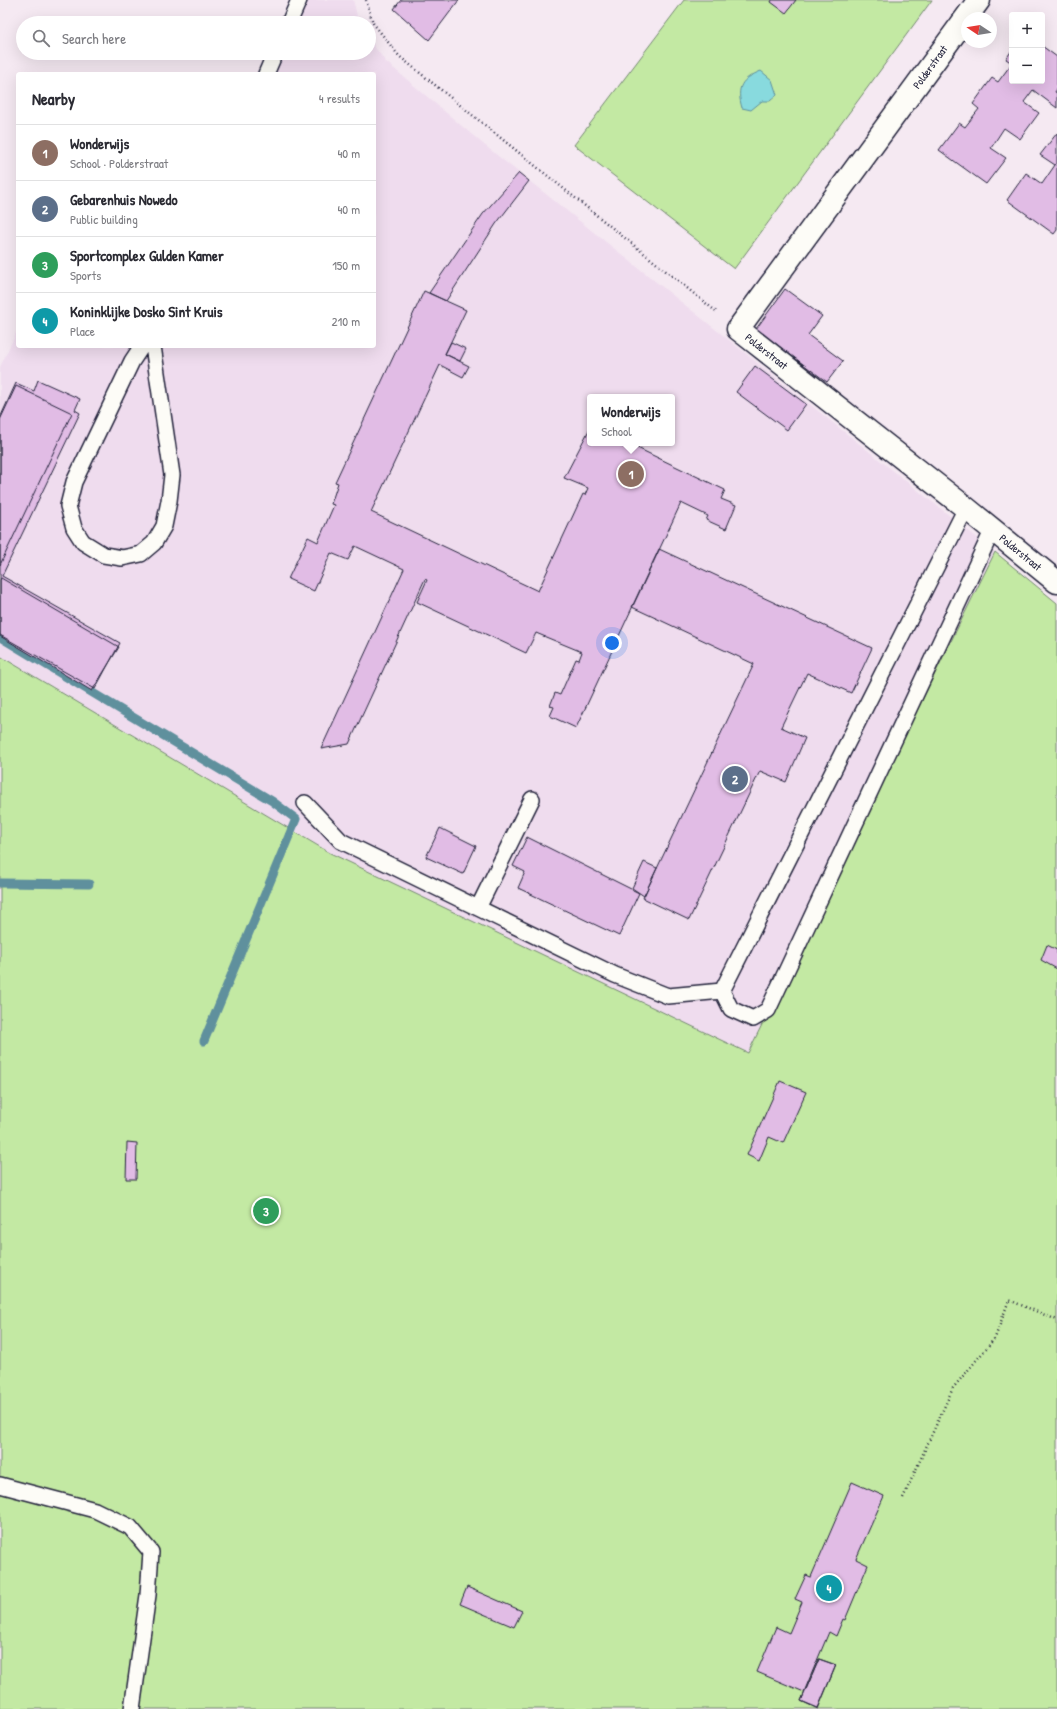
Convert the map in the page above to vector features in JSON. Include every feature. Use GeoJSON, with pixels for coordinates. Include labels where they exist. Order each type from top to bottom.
{"type":"FeatureCollection","features":[{"type":"Feature","properties":{"kind":"street","name":"Polderstraat"},"geometry":{"type":"LineString","coordinates":[[979,0],[738,329],[966,508],[1057,582]]}},
{"type":"Feature","properties":{"kind":"lane"},"geometry":{"type":"LineString","coordinates":[[292,16],[299,0]]}},
{"type":"Feature","properties":{"kind":"lane"},"geometry":{"type":"LineString","coordinates":[[267,72],[272,60]]}},
{"type":"Feature","properties":{"kind":"lane"},"geometry":{"type":"LineString","coordinates":[[141,348],[132,360],[74,482],[68,506],[74,528],[83,542],[104,555],[122,558],[141,554],[154,543],[164,526],[169,501],[172,475],[153,348]]}},
{"type":"Feature","properties":{"kind":"lane"},"geometry":{"type":"LineString","coordinates":[[722,991],[966,508]]}},
{"type":"Feature","properties":{"kind":"lane"},"geometry":{"type":"LineString","coordinates":[[722,991],[731,1009],[753,1019],[768,1010],[992,529]]}},
{"type":"Feature","properties":{"kind":"lane"},"geometry":{"type":"LineString","coordinates":[[478,908],[532,799]]}},
{"type":"Feature","properties":{"kind":"lane"},"geometry":{"type":"LineString","coordinates":[[305,803],[341,840],[615,975],[668,996],[722,991]]}},
{"type":"Feature","properties":{"kind":"lane"},"geometry":{"type":"LineString","coordinates":[[0,1484],[95,1510],[130,1528],[151,1552],[148,1595],[132,1709]]}},
{"type":"Feature","properties":{"kind":"path"},"geometry":{"type":"LineString","coordinates":[[366,0],[371,16]]}},
{"type":"Feature","properties":{"kind":"path"},"geometry":{"type":"LineString","coordinates":[[376,27],[398,56],[738,329]]}},
{"type":"Feature","properties":{"kind":"path"},"geometry":{"type":"LineString","coordinates":[[903,1498],[953,1388],[995,1338],[1009,1300],[1057,1320]]}},
{"type":"Feature","properties":{"kind":"shaded area"},"geometry":{"type":"Polygon","coordinates":[[[290,0],[353,0],[357,16],[284,16],[290,0]]]}},
{"type":"Feature","properties":{"kind":"shaded area"},"geometry":{"type":"Polygon","coordinates":[[[376,49],[385,61],[483,144],[995,552],[748,1053],[330,853],[0,656],[0,367],[16,333],[16,348],[376,348],[376,72],[259,72],[264,60],[376,60],[376,49]]]}},
{"type":"Feature","properties":{"kind":"green space"},"geometry":{"type":"Polygon","coordinates":[[[684,0],[932,0],[734,269],[574,145],[684,0]]]}},
{"type":"Feature","properties":{"kind":"green space"},"geometry":{"type":"Polygon","coordinates":[[[995,552],[1057,603],[1057,1709],[0,1709],[0,656],[330,853],[748,1053],[995,552]]]}},
{"type":"Feature","properties":{"kind":"water"},"geometry":{"type":"Polygon","coordinates":[[[761,71],[772,80],[777,95],[770,101],[762,101],[751,110],[742,108],[740,101],[740,89],[742,85],[749,77],[761,71]]]}},
{"type":"Feature","properties":{"kind":"building"},"geometry":{"type":"Polygon","coordinates":[[[401,0],[459,0],[429,40],[394,9],[401,0]]]}},
{"type":"Feature","properties":{"kind":"building"},"geometry":{"type":"Polygon","coordinates":[[[772,0],[796,0],[786,13],[771,2],[772,0]]]}},
{"type":"Feature","properties":{"kind":"building"},"geometry":{"type":"Polygon","coordinates":[[[1045,48],[1057,57],[1057,89],[1055,92],[1057,93],[1057,108],[1033,90],[1024,102],[1039,113],[1020,139],[1004,128],[991,148],[1006,158],[986,184],[939,150],[959,123],[965,127],[979,109],[973,104],[992,78],[998,82],[1009,67],[1009,84],[1045,84],[1045,48]]]}},
{"type":"Feature","properties":{"kind":"building"},"geometry":{"type":"Polygon","coordinates":[[[1057,133],[1057,230],[1054,234],[1007,200],[1026,173],[1042,184],[1055,165],[1040,155],[1057,133]]]}},
{"type":"Feature","properties":{"kind":"building"},"geometry":{"type":"Polygon","coordinates":[[[519,173],[529,181],[496,224],[446,301],[429,293],[483,214],[519,173]]]}},
{"type":"Feature","properties":{"kind":"building"},"geometry":{"type":"Polygon","coordinates":[[[785,289],[822,316],[808,335],[843,361],[827,382],[756,329],[785,289]]]}},
{"type":"Feature","properties":{"kind":"building"},"geometry":{"type":"Polygon","coordinates":[[[424,291],[466,310],[445,354],[469,366],[463,377],[440,365],[371,512],[538,591],[583,494],[585,495],[588,488],[564,478],[587,434],[587,446],[633,446],[725,490],[721,499],[736,505],[726,529],[706,520],[708,516],[681,503],[576,728],[550,716],[554,707],[550,706],[555,693],[560,695],[576,659],[579,660],[582,652],[536,633],[526,653],[417,602],[427,580],[425,579],[349,744],[321,749],[404,569],[355,546],[348,560],[331,553],[314,591],[288,579],[308,537],[318,542],[334,505],[331,504],[338,483],[335,482],[424,291]]]}},
{"type":"Feature","properties":{"kind":"building"},"geometry":{"type":"Polygon","coordinates":[[[451,342],[466,349],[460,361],[445,354],[451,342]]]}},
{"type":"Feature","properties":{"kind":"building"},"geometry":{"type":"Polygon","coordinates":[[[755,366],[806,404],[787,430],[736,392],[755,366]]]}},
{"type":"Feature","properties":{"kind":"building"},"geometry":{"type":"Polygon","coordinates":[[[38,380],[80,399],[75,410],[80,413],[2,576],[120,643],[95,689],[0,635],[0,418],[16,383],[34,391],[38,380]]]}},
{"type":"Feature","properties":{"kind":"building"},"geometry":{"type":"Polygon","coordinates":[[[16,386],[72,413],[0,565],[0,420],[16,386]]]}},
{"type":"Feature","properties":{"kind":"building"},"geometry":{"type":"Polygon","coordinates":[[[659,549],[872,648],[851,693],[807,673],[781,727],[805,738],[786,782],[760,771],[689,920],[643,898],[754,664],[632,607],[659,549]]]}},
{"type":"Feature","properties":{"kind":"building"},"geometry":{"type":"Polygon","coordinates":[[[1,578],[119,647],[92,691],[0,636],[1,578]]]}},
{"type":"Feature","properties":{"kind":"building"},"geometry":{"type":"Polygon","coordinates":[[[440,828],[476,846],[463,874],[426,857],[440,828]]]}},
{"type":"Feature","properties":{"kind":"building"},"geometry":{"type":"Polygon","coordinates":[[[527,837],[639,893],[619,936],[518,888],[525,872],[513,866],[527,837]]]}},
{"type":"Feature","properties":{"kind":"building"},"geometry":{"type":"Polygon","coordinates":[[[644,862],[657,868],[644,896],[632,888],[644,862]]]}},
{"type":"Feature","properties":{"kind":"building"},"geometry":{"type":"Polygon","coordinates":[[[1047,945],[1057,950],[1057,969],[1041,960],[1047,945]]]}},
{"type":"Feature","properties":{"kind":"building"},"geometry":{"type":"Polygon","coordinates":[[[780,1081],[806,1092],[783,1143],[769,1137],[759,1161],[747,1155],[780,1081]]]}},
{"type":"Feature","properties":{"kind":"building"},"geometry":{"type":"Polygon","coordinates":[[[127,1142],[137,1143],[136,1179],[126,1179],[127,1142]]]}},
{"type":"Feature","properties":{"kind":"building"},"geometry":{"type":"Polygon","coordinates":[[[852,1482],[884,1496],[856,1559],[868,1565],[845,1620],[843,1619],[836,1636],[829,1632],[804,1692],[757,1672],[776,1627],[789,1633],[802,1602],[795,1599],[806,1575],[811,1577],[852,1482]]]}},
{"type":"Feature","properties":{"kind":"building"},"geometry":{"type":"Polygon","coordinates":[[[467,1587],[522,1611],[514,1627],[460,1604],[467,1587]]]}},
{"type":"Feature","properties":{"kind":"building"},"geometry":{"type":"Polygon","coordinates":[[[819,1659],[836,1665],[818,1708],[801,1701],[819,1659]]]}},
{"type":"Feature","properties":{"kind":"building"},"geometry":{"type":"Polygon","coordinates":[[[819,1659],[836,1665],[818,1709],[801,1701],[819,1659]]]}},
{"type":"Feature","properties":{"kind":"waterway"},"geometry":{"type":"LineString","coordinates":[[0,637],[272,801],[296,819],[204,1041]]}},
{"type":"Feature","properties":{"kind":"waterway"},"geometry":{"type":"LineString","coordinates":[[0,883],[89,884]]}},
{"type":"Feature","properties":{"kind":"place","name":"Wonderwijs"},"geometry":{"type":"Point","coordinates":[631,474]}},
{"type":"Feature","properties":{"kind":"place","name":"Gebarenhuis Nowedo"},"geometry":{"type":"Point","coordinates":[735,779]}},
{"type":"Feature","properties":{"kind":"place","name":"Sportcomplex Gulden Kamer"},"geometry":{"type":"Point","coordinates":[266,1211]}},
{"type":"Feature","properties":{"kind":"place","name":"Koninklijke Dosko Sint Kruis"},"geometry":{"type":"Point","coordinates":[829,1588]}}]}
